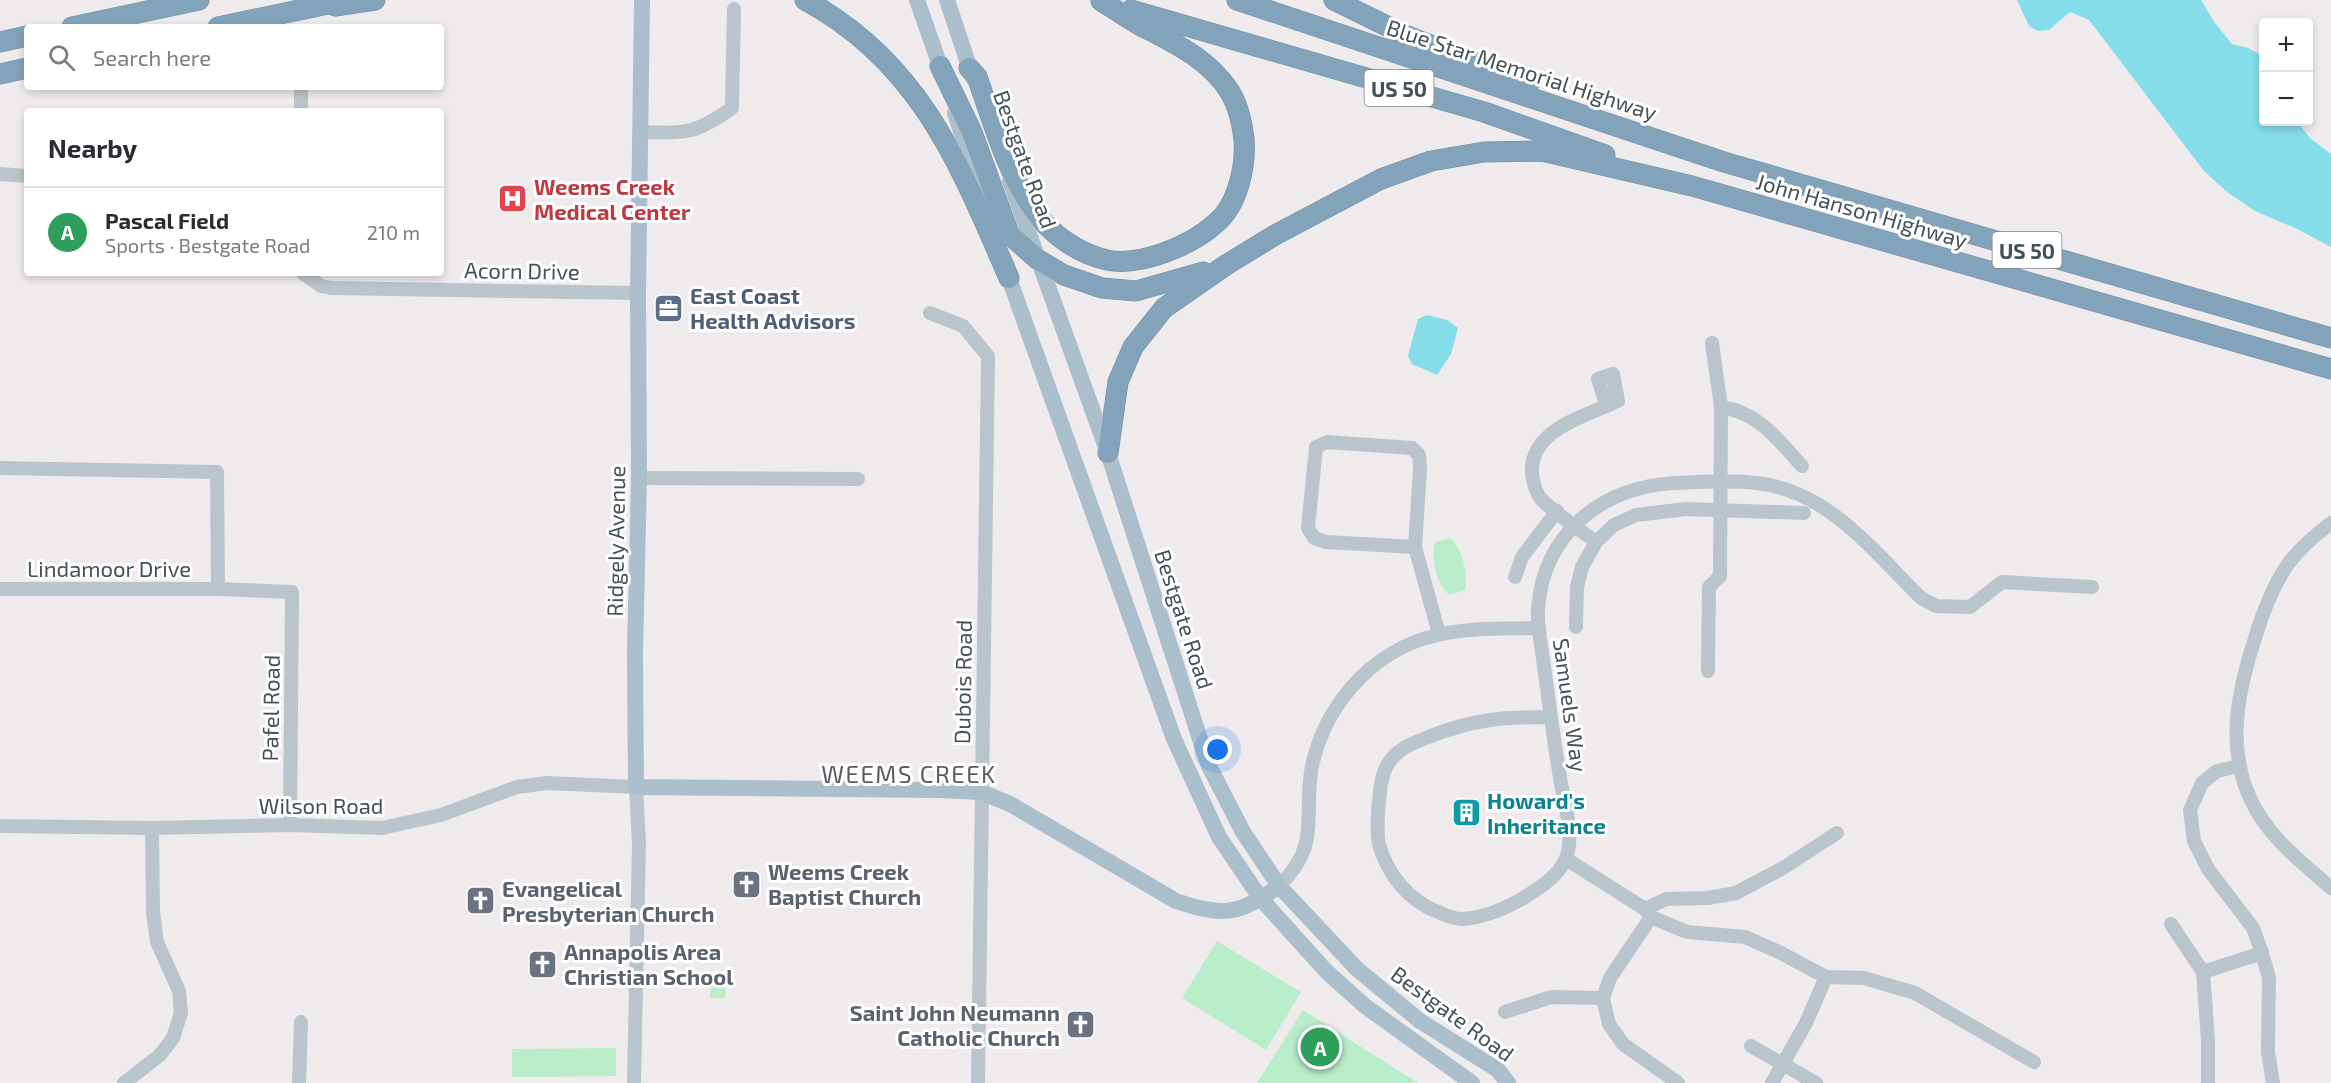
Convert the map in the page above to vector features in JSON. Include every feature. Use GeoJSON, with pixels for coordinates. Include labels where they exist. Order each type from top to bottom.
{"type":"FeatureCollection","features":[{"type":"Feature","properties":{"kind":"highway"},"geometry":{"type":"LineString","coordinates":[[86,24],[199,0]]}},
{"type":"Feature","properties":{"kind":"highway"},"geometry":{"type":"LineString","coordinates":[[232,24],[347,0]]}},
{"type":"Feature","properties":{"kind":"highway"},"geometry":{"type":"LineString","coordinates":[[270,16],[375,0]]}},
{"type":"Feature","properties":{"kind":"highway"},"geometry":{"type":"LineString","coordinates":[[805,0],[869,44],[904,79],[939,130],[972,194],[1009,278]]}},
{"type":"Feature","properties":{"kind":"highway","name":"Blue Star Memorial Highway"},"geometry":{"type":"LineString","coordinates":[[1237,0],[1724,162]]}},
{"type":"Feature","properties":{"kind":"highway"},"geometry":{"type":"LineString","coordinates":[[1334,0],[1405,35],[1724,162]]}},
{"type":"Feature","properties":{"kind":"highway"},"geometry":{"type":"LineString","coordinates":[[969,68],[977,77],[1016,181],[1034,211],[1050,229],[1078,250],[1109,261],[1142,259],[1173,251],[1217,223],[1233,201],[1245,152],[1241,116],[1230,92],[1211,67],[1175,42],[1099,1]]}},
{"type":"Feature","properties":{"kind":"highway","name":"US 50"},"geometry":{"type":"LineString","coordinates":[[1099,1],[1484,112],[1692,186]]}},
{"type":"Feature","properties":{"kind":"highway"},"geometry":{"type":"LineString","coordinates":[[0,42],[24,37]]}},
{"type":"Feature","properties":{"kind":"highway"},"geometry":{"type":"LineString","coordinates":[[940,66],[972,132],[1009,234],[1037,259],[1064,275],[1102,288],[1136,291],[1226,265]]}},
{"type":"Feature","properties":{"kind":"highway"},"geometry":{"type":"LineString","coordinates":[[0,74],[24,69]]}},
{"type":"Feature","properties":{"kind":"highway"},"geometry":{"type":"LineString","coordinates":[[1108,453],[1118,382],[1133,347],[1164,308],[1226,265],[1275,235],[1381,179],[1431,161],[1484,152],[1542,151],[1692,186]]}},
{"type":"Feature","properties":{"kind":"highway","name":"John Hanson Highway"},"geometry":{"type":"LineString","coordinates":[[1724,162],[2331,338]]}},
{"type":"Feature","properties":{"kind":"highway","name":"John Hanson Highway"},"geometry":{"type":"LineString","coordinates":[[1692,186],[2331,369]]}},
{"type":"Feature","properties":{"kind":"main road","name":"Ridgely Avenue"},"geometry":{"type":"LineString","coordinates":[[636,787],[642,0]]}},
{"type":"Feature","properties":{"kind":"main road","name":"Bestgate Road"},"geometry":{"type":"LineString","coordinates":[[917,0],[1009,278],[1174,739],[1219,837],[1261,899],[1327,972],[1365,1006],[1472,1083]]}},
{"type":"Feature","properties":{"kind":"main road","name":"Bestgate Road"},"geometry":{"type":"LineString","coordinates":[[947,0],[969,68],[1108,453],[1208,764],[1243,832],[1279,886],[1357,969],[1420,1022],[1498,1070],[1508,1083]]}},
{"type":"Feature","properties":{"kind":"main road"},"geometry":{"type":"LineString","coordinates":[[636,787],[897,788],[981,792],[1010,804],[1176,901],[1204,910],[1233,911],[1261,899],[1279,886]]}},
{"type":"Feature","properties":{"kind":"street"},"geometry":{"type":"LineString","coordinates":[[640,132],[686,133],[708,125],[732,108],[734,9]]}},
{"type":"Feature","properties":{"kind":"street"},"geometry":{"type":"LineString","coordinates":[[301,90],[301,108]]}},
{"type":"Feature","properties":{"kind":"street"},"geometry":{"type":"LineString","coordinates":[[0,174],[24,176]]}},
{"type":"Feature","properties":{"kind":"street","name":"Acorn Drive"},"geometry":{"type":"LineString","coordinates":[[306,276],[310,280],[331,288],[638,293]]}},
{"type":"Feature","properties":{"kind":"street","name":"Dubois Road"},"geometry":{"type":"LineString","coordinates":[[930,313],[963,326],[988,356],[978,1083]]}},
{"type":"Feature","properties":{"kind":"street"},"geometry":{"type":"LineString","coordinates":[[1708,671],[1709,587],[1720,576],[1722,510],[1721,407],[1712,343]]}},
{"type":"Feature","properties":{"kind":"street"},"geometry":{"type":"LineString","coordinates":[[1596,542],[1539,497],[1533,482],[1532,461],[1536,450],[1549,434],[1607,406]]}},
{"type":"Feature","properties":{"kind":"street"},"geometry":{"type":"LineString","coordinates":[[1721,407],[1738,410],[1758,420],[1802,466]]}},
{"type":"Feature","properties":{"kind":"street"},"geometry":{"type":"LineString","coordinates":[[1415,547],[1326,542],[1314,538],[1308,528],[1316,447],[1327,442],[1413,448],[1419,455],[1415,547],[1439,634]]}},
{"type":"Feature","properties":{"kind":"street"},"geometry":{"type":"LineString","coordinates":[[0,468],[217,472],[218,589]]}},
{"type":"Feature","properties":{"kind":"street"},"geometry":{"type":"LineString","coordinates":[[639,478],[858,479]]}},
{"type":"Feature","properties":{"kind":"street","name":"Samuels Way"},"geometry":{"type":"LineString","coordinates":[[1566,859],[1569,836],[1538,611],[1544,573],[1568,532],[1608,499],[1629,490],[1668,484],[1755,482],[1797,493],[1821,505],[1843,521],[1921,598],[1936,606],[1970,608],[2002,582],[2092,587]]}},
{"type":"Feature","properties":{"kind":"street"},"geometry":{"type":"LineString","coordinates":[[1576,627],[1577,586],[1582,567],[1596,542],[1614,525],[1636,515],[1686,509],[1804,513]]}},
{"type":"Feature","properties":{"kind":"street"},"geometry":{"type":"LineString","coordinates":[[1515,577],[1522,558],[1557,512]]}},
{"type":"Feature","properties":{"kind":"street"},"geometry":{"type":"LineString","coordinates":[[2331,523],[2305,544],[2274,588],[2244,673],[2237,708],[2236,735],[2240,766],[2250,798],[2265,825],[2284,847],[2331,888]]}},
{"type":"Feature","properties":{"kind":"street","name":"Lindamoor Drive"},"geometry":{"type":"LineString","coordinates":[[0,589],[218,589],[292,592]]}},
{"type":"Feature","properties":{"kind":"street","name":"Pafel Road"},"geometry":{"type":"LineString","coordinates":[[290,825],[292,592]]}},
{"type":"Feature","properties":{"kind":"street"},"geometry":{"type":"LineString","coordinates":[[1279,886],[1298,866],[1307,843],[1311,777],[1326,725],[1353,685],[1382,660],[1418,640],[1439,634],[1466,631],[1539,628]]}},
{"type":"Feature","properties":{"kind":"street"},"geometry":{"type":"LineString","coordinates":[[1551,717],[1492,718],[1454,727],[1407,745],[1396,754],[1382,777],[1377,820],[1379,844],[1392,874],[1407,893],[1428,908],[1458,920],[1499,912],[1532,893],[1557,872],[1566,859],[1648,913],[1687,932],[1745,937],[1826,977],[1864,978],[1915,993],[2034,1062]]}},
{"type":"Feature","properties":{"kind":"street"},"geometry":{"type":"LineString","coordinates":[[2240,766],[2217,771],[2202,783],[2190,810],[2194,842],[2208,869],[2253,928],[2262,952],[2269,978],[2268,1052],[2273,1083]]}},
{"type":"Feature","properties":{"kind":"street","name":"Wilson Road"},"geometry":{"type":"LineString","coordinates":[[0,826],[152,828],[290,825],[382,828],[441,815],[518,788],[547,783],[636,787]]}},
{"type":"Feature","properties":{"kind":"street","name":"Ridgely Avenue"},"geometry":{"type":"LineString","coordinates":[[634,1083],[639,844],[636,787]]}},
{"type":"Feature","properties":{"kind":"street"},"geometry":{"type":"LineString","coordinates":[[124,1083],[160,1055],[173,1038],[181,1013],[179,991],[157,942],[153,912],[152,828]]}},
{"type":"Feature","properties":{"kind":"street"},"geometry":{"type":"LineString","coordinates":[[1678,1083],[1623,1044],[1610,1024],[1603,998],[1610,978],[1648,913],[1666,899],[1708,898],[1736,893],[1783,868],[1837,833]]}},
{"type":"Feature","properties":{"kind":"street"},"geometry":{"type":"LineString","coordinates":[[2171,924],[2204,972],[2208,1083]]}},
{"type":"Feature","properties":{"kind":"street"},"geometry":{"type":"LineString","coordinates":[[2204,972],[2262,952]]}},
{"type":"Feature","properties":{"kind":"street"},"geometry":{"type":"LineString","coordinates":[[1772,1083],[1806,1023],[1826,977]]}},
{"type":"Feature","properties":{"kind":"street"},"geometry":{"type":"LineString","coordinates":[[1505,1012],[1551,997],[1603,998]]}},
{"type":"Feature","properties":{"kind":"street"},"geometry":{"type":"LineString","coordinates":[[299,1083],[301,1022]]}},
{"type":"Feature","properties":{"kind":"street"},"geometry":{"type":"LineString","coordinates":[[1751,1046],[1816,1083]]}},
{"type":"Feature","properties":{"kind":"green space"},"geometry":{"type":"Polygon","coordinates":[[[1451,538],[1459,549],[1466,584],[1465,590],[1449,595],[1438,577],[1434,563],[1434,549],[1435,542],[1451,538]]]}},
{"type":"Feature","properties":{"kind":"green space"},"geometry":{"type":"Polygon","coordinates":[[[1217,941],[1301,992],[1266,1050],[1182,998],[1217,941]]]}},
{"type":"Feature","properties":{"kind":"green space"},"geometry":{"type":"Polygon","coordinates":[[[711,978],[726,978],[725,998],[710,998],[711,978]]]}},
{"type":"Feature","properties":{"kind":"green space"},"geometry":{"type":"Polygon","coordinates":[[[1303,1010],[1418,1083],[1257,1083],[1303,1010]]]}},
{"type":"Feature","properties":{"kind":"green space"},"geometry":{"type":"Polygon","coordinates":[[[616,1048],[616,1076],[512,1077],[512,1049],[616,1048]]]}},
{"type":"Feature","properties":{"kind":"water"},"geometry":{"type":"Polygon","coordinates":[[[2017,0],[2201,0],[2215,23],[2232,44],[2259,54],[2259,126],[2300,126],[2311,139],[2331,154],[2331,247],[2255,211],[2227,192],[2204,171],[2089,20],[2070,12],[2049,30],[2038,31],[2029,26],[2017,0]]]}},
{"type":"Feature","properties":{"kind":"water"},"geometry":{"type":"Polygon","coordinates":[[[1427,315],[1447,320],[1458,328],[1451,354],[1437,375],[1412,364],[1408,356],[1418,319],[1427,315]]]}},
{"type":"Feature","properties":{"kind":"place","name":"Weems Creek Medical Center"},"geometry":{"type":"Point","coordinates":[513,199]}},
{"type":"Feature","properties":{"kind":"place","name":"East Coast Health Advisors"},"geometry":{"type":"Point","coordinates":[669,308]}},
{"type":"Feature","properties":{"kind":"place","name":"Howard's Inheritance"},"geometry":{"type":"Point","coordinates":[1466,813]}},
{"type":"Feature","properties":{"kind":"place","name":"Weems Creek Baptist Church"},"geometry":{"type":"Point","coordinates":[747,884]}},
{"type":"Feature","properties":{"kind":"place","name":"Evangelical Presbyterian Church"},"geometry":{"type":"Point","coordinates":[481,901]}},
{"type":"Feature","properties":{"kind":"place","name":"Annapolis Area Christian School"},"geometry":{"type":"Point","coordinates":[543,964]}},
{"type":"Feature","properties":{"kind":"place","name":"Saint John Neumann Catholic Church"},"geometry":{"type":"Point","coordinates":[1081,1025]}},
{"type":"Feature","properties":{"kind":"place","name":"Pascal Field"},"geometry":{"type":"Point","coordinates":[1320,1047]}},
{"type":"Feature","properties":{"kind":"district","name":"WEEMS CREEK"},"geometry":{"type":"Point","coordinates":[909,773]}}]}
